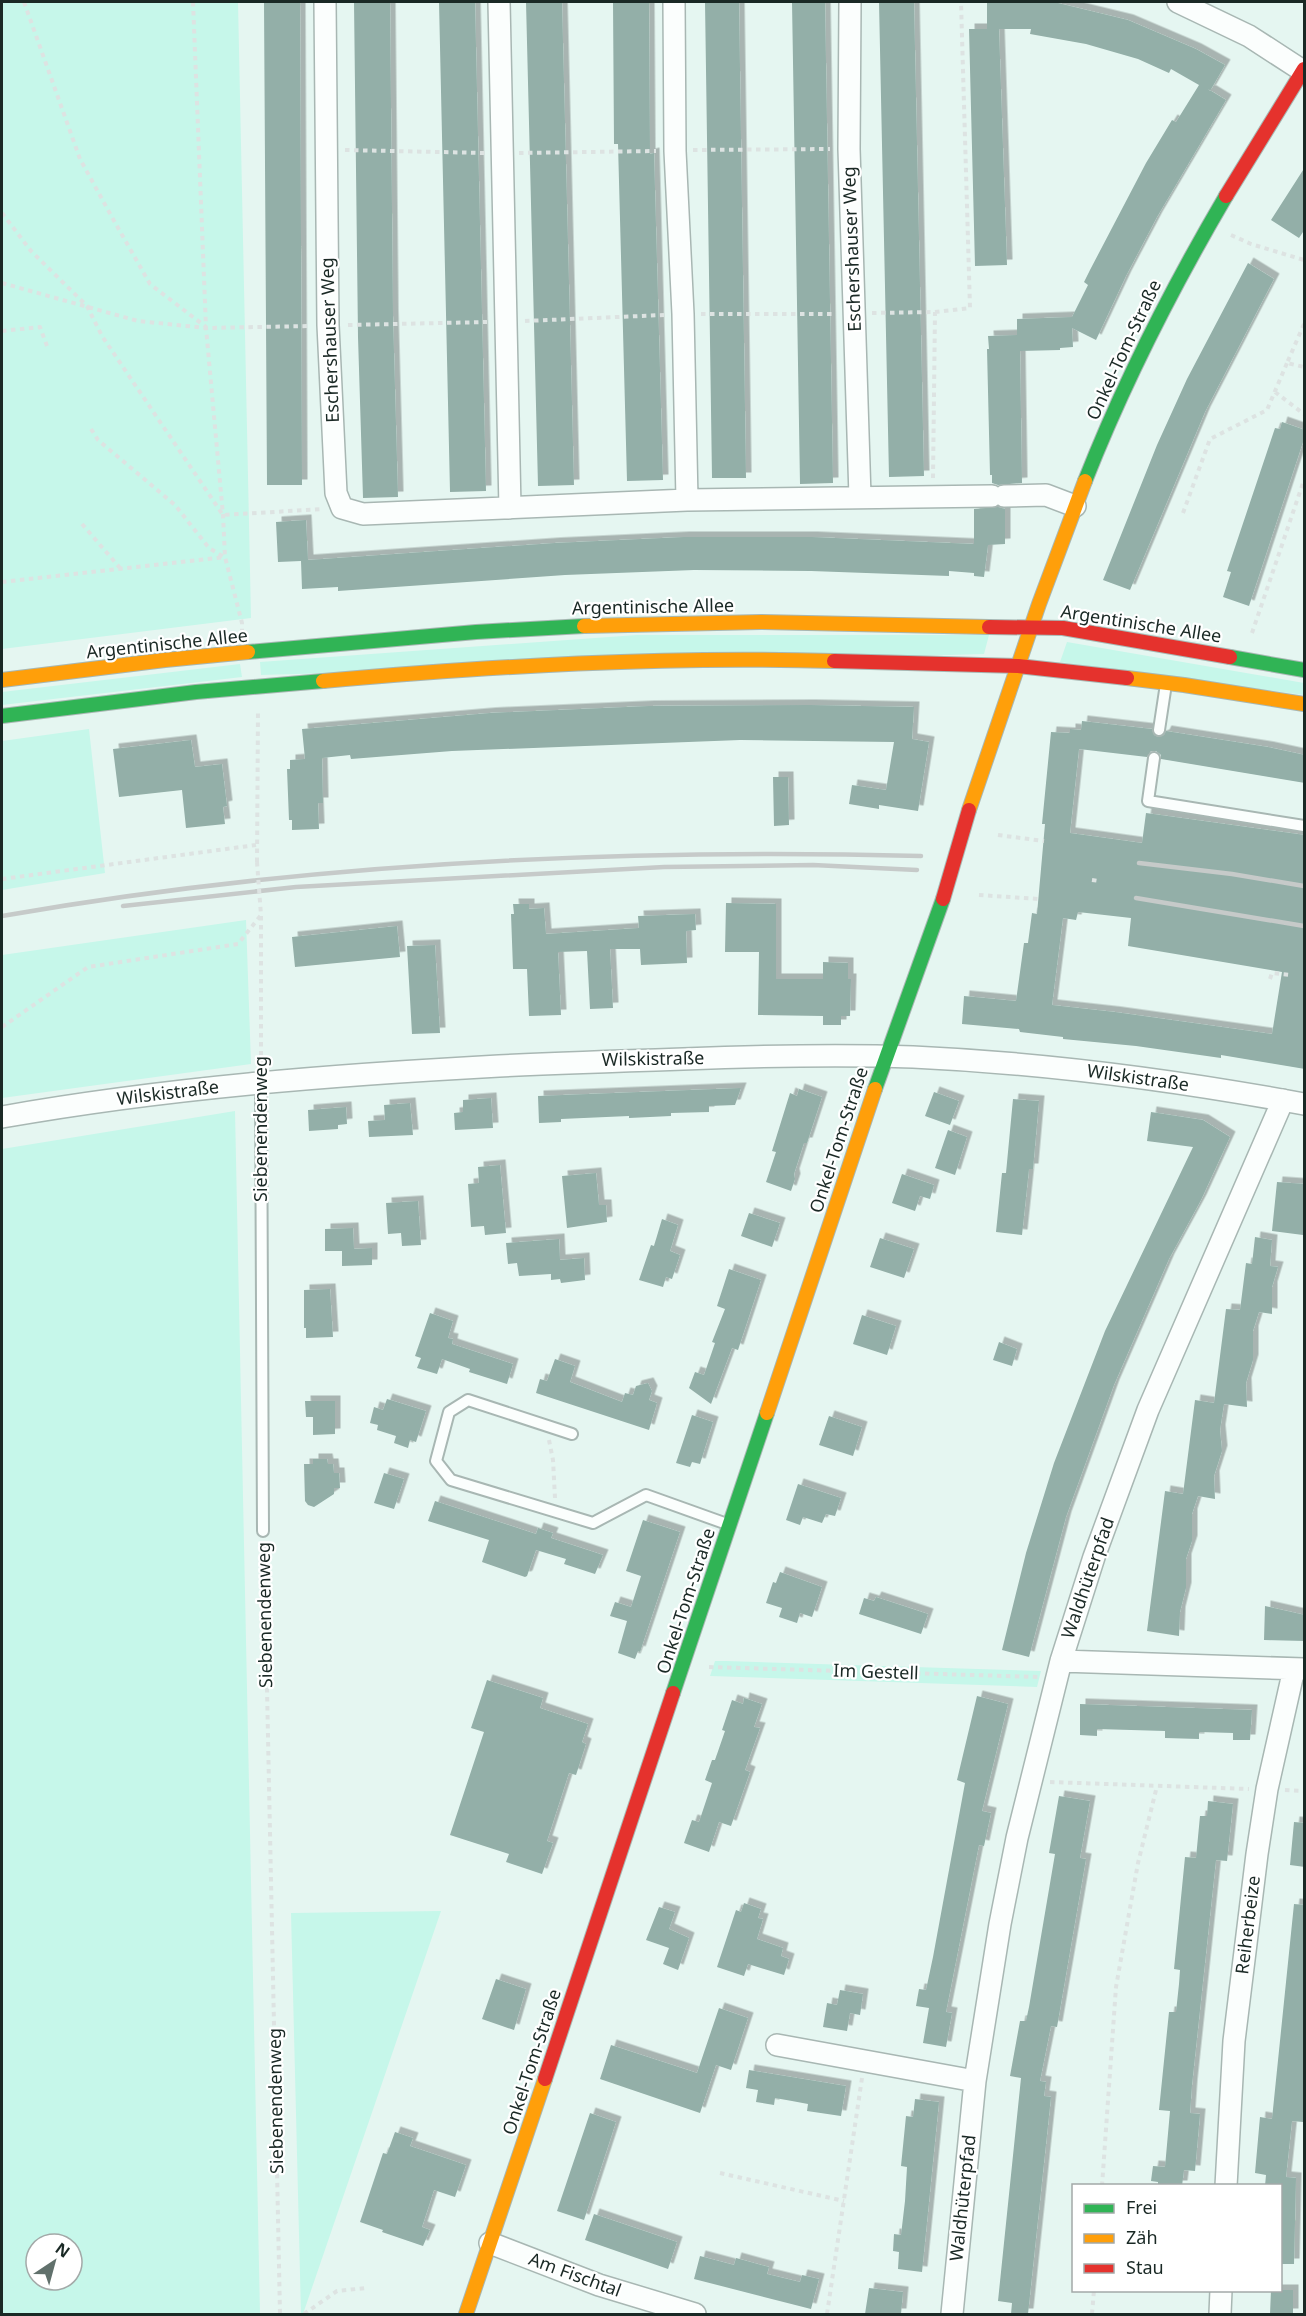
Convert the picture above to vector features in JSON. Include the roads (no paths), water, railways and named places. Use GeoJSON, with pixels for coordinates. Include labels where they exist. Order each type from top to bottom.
{"type":"FeatureCollection","features":[{"type":"Feature","properties":{"kind":"main road","name":"Onkel-Tom-Straße"},"geometry":{"type":"LineString","coordinates":[[466,2314],[886,1056],[943,899],[969,810],[1075,506],[1118,400],[1174,286],[1247,158],[1304,70]]}},
{"type":"Feature","properties":{"kind":"main road","name":"Argentinische Allee"},"geometry":{"type":"LineString","coordinates":[[2,680],[165,660],[476,632],[577,626],[761,622],[1063,628],[1305,670]]}},
{"type":"Feature","properties":{"kind":"main road"},"geometry":{"type":"LineString","coordinates":[[2,716],[196,692],[447,670],[626,661],[778,659],[1018,666],[1166,683],[1305,704]]}},
{"type":"Feature","properties":{"kind":"street","name":"Eschershauser Weg"},"geometry":{"type":"LineString","coordinates":[[325,2],[328,325],[336,493],[342,508],[363,514],[510,508]]}},
{"type":"Feature","properties":{"kind":"street"},"geometry":{"type":"LineString","coordinates":[[500,2],[510,508],[687,500],[1046,495],[1075,506]]}},
{"type":"Feature","properties":{"kind":"street"},"geometry":{"type":"LineString","coordinates":[[674,2],[675,151],[683,314],[687,500]]}},
{"type":"Feature","properties":{"kind":"street","name":"Eschershauser Weg"},"geometry":{"type":"LineString","coordinates":[[849,2],[849,149],[860,497]]}},
{"type":"Feature","properties":{"kind":"street"},"geometry":{"type":"LineString","coordinates":[[1178,2],[1249,36],[1304,70]]}},
{"type":"Feature","properties":{"kind":"street","name":"Wilskistraße"},"geometry":{"type":"LineString","coordinates":[[2,1117],[261,1081],[586,1061],[752,1056],[886,1056],[1007,1063],[1091,1071],[1305,1104]]}},
{"type":"Feature","properties":{"kind":"street","name":"Waldhüterpfad"},"geometry":{"type":"LineString","coordinates":[[951,2314],[975,2081],[1003,1906],[1017,1838],[1061,1661],[1094,1557],[1148,1410],[1283,1100]]}},
{"type":"Feature","properties":{"kind":"street"},"geometry":{"type":"LineString","coordinates":[[1061,1661],[1299,1669]]}},
{"type":"Feature","properties":{"kind":"street","name":"Reiherbeize"},"geometry":{"type":"LineString","coordinates":[[1226,2184],[1234,2041],[1257,1854],[1267,1789],[1299,1669]]}},
{"type":"Feature","properties":{"kind":"street"},"geometry":{"type":"LineString","coordinates":[[777,2045],[975,2081]]}},
{"type":"Feature","properties":{"kind":"street","name":"Am Fischtal"},"geometry":{"type":"LineString","coordinates":[[490,2243],[599,2285],[694,2314]]}},
{"type":"Feature","properties":{"kind":"street"},"geometry":{"type":"LineString","coordinates":[[1220,2314],[1221,2292]]}},
{"type":"Feature","properties":{"kind":"lane"},"geometry":{"type":"LineString","coordinates":[[1159,730],[1166,683]]}},
{"type":"Feature","properties":{"kind":"lane"},"geometry":{"type":"LineString","coordinates":[[1154,758],[1148,801],[1305,826]]}},
{"type":"Feature","properties":{"kind":"lane","name":"Siebenendenweg"},"geometry":{"type":"LineString","coordinates":[[261,1081],[263,1531]]}},
{"type":"Feature","properties":{"kind":"lane"},"geometry":{"type":"LineString","coordinates":[[572,1434],[468,1400],[449,1412],[436,1461],[451,1480],[593,1523],[646,1495],[730,1525]]}},
{"type":"Feature","properties":{"kind":"railway"},"geometry":{"type":"LineString","coordinates":[[2,916],[230,883],[460,863],[575,857],[690,855],[921,856]]}},
{"type":"Feature","properties":{"kind":"railway"},"geometry":{"type":"LineString","coordinates":[[1139,863],[1232,874],[1304,886]]}},
{"type":"Feature","properties":{"kind":"railway"},"geometry":{"type":"LineString","coordinates":[[123,906],[296,887],[664,867],[813,865],[917,870]]}},
{"type":"Feature","properties":{"kind":"railway"},"geometry":{"type":"LineString","coordinates":[[1136,898],[1304,926]]}}]}
